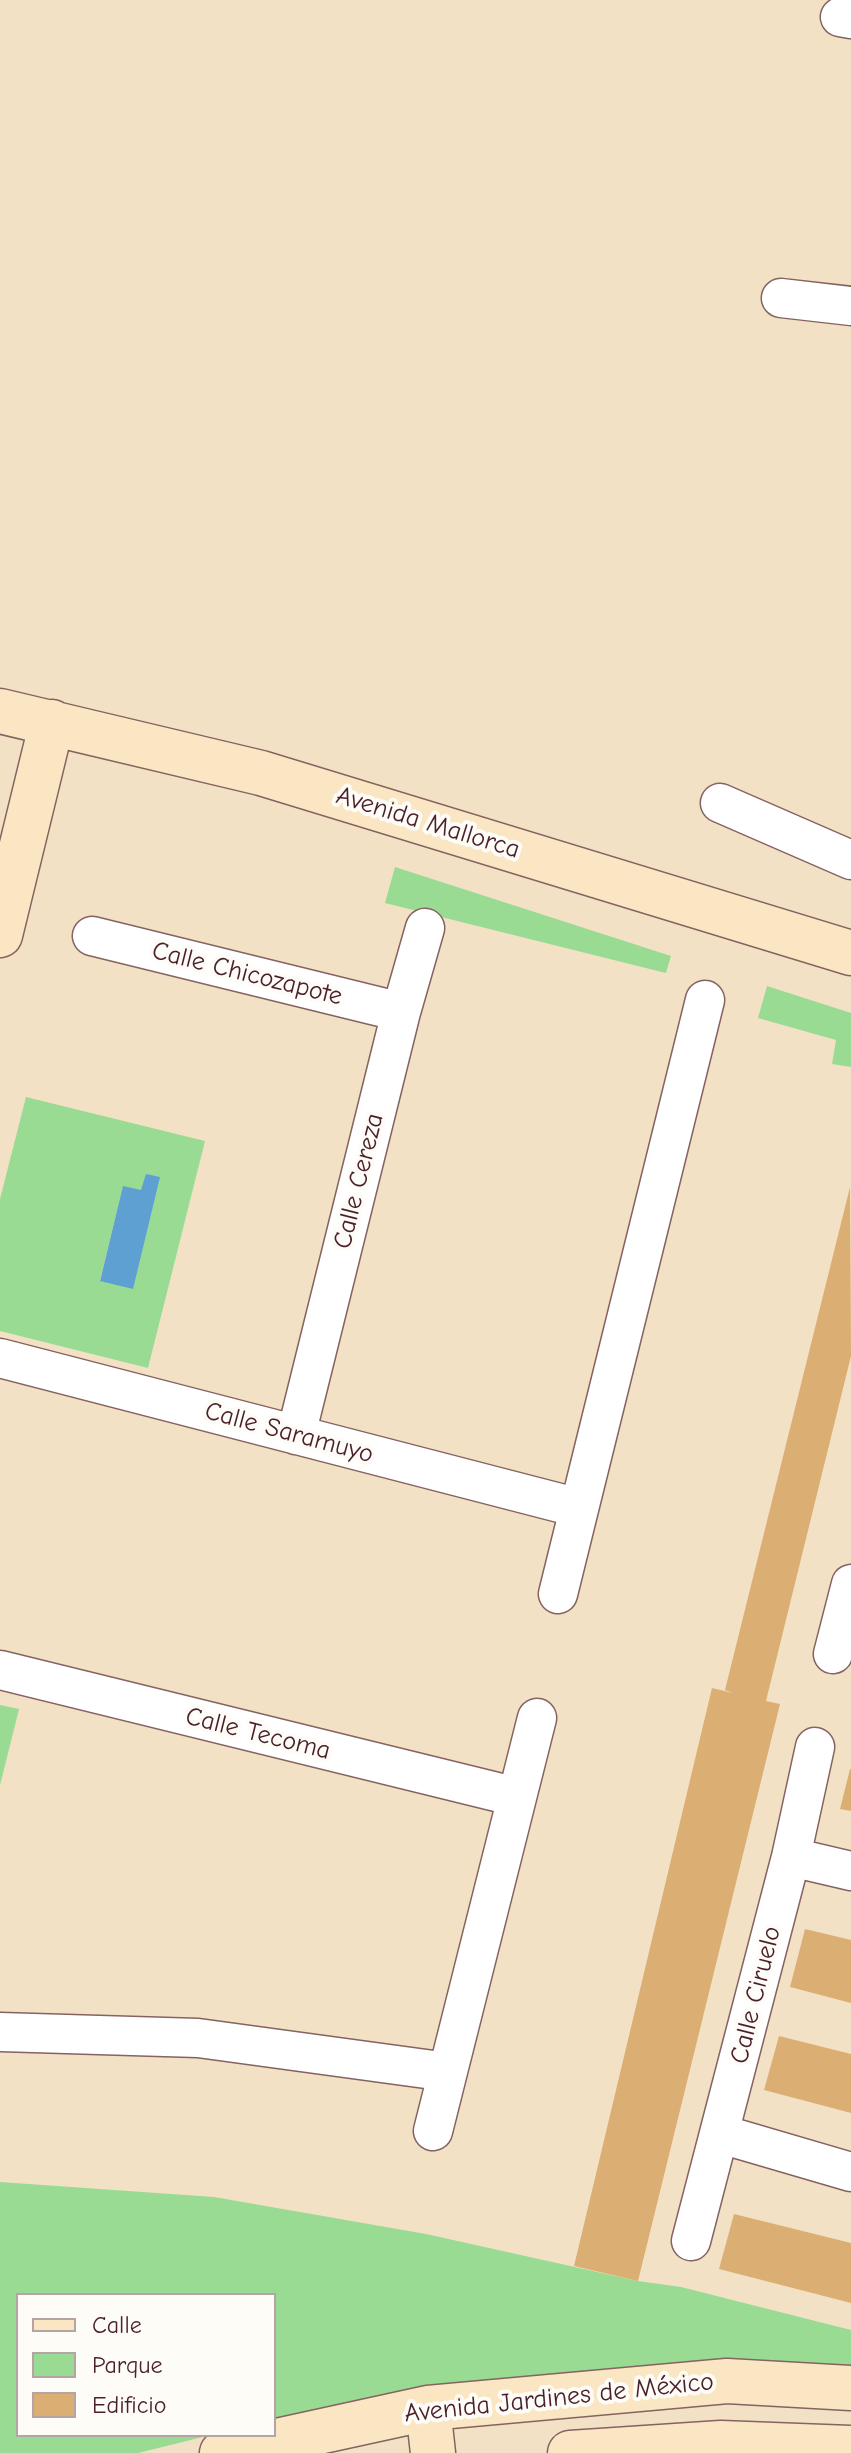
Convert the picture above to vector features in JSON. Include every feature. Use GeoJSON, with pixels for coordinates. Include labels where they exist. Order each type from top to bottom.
{"type":"FeatureCollection","features":[{"type":"Feature","properties":{"kind":"street"},"geometry":{"type":"LineString","coordinates":[[781,298],[851,306]]}},
{"type":"Feature","properties":{"kind":"street","name":"Avenida Mallorca"},"geometry":{"type":"LineString","coordinates":[[0,711],[261,773],[851,953]]}},
{"type":"Feature","properties":{"kind":"street"},"geometry":{"type":"LineString","coordinates":[[0,933],[52,722]]}},
{"type":"Feature","properties":{"kind":"street"},"geometry":{"type":"LineString","coordinates":[[720,803],[851,860]]}},
{"type":"Feature","properties":{"kind":"street","name":"Calle Cereza"},"geometry":{"type":"LineString","coordinates":[[296,1435],[401,1012],[425,928]]}},
{"type":"Feature","properties":{"kind":"street","name":"Calle Chicozapote"},"geometry":{"type":"LineString","coordinates":[[92,936],[401,1012]]}},
{"type":"Feature","properties":{"kind":"street"},"geometry":{"type":"LineString","coordinates":[[558,1594],[705,1000]]}},
{"type":"Feature","properties":{"kind":"street","name":"Calle Saramuyo"},"geometry":{"type":"LineString","coordinates":[[0,1358],[579,1508]]}},
{"type":"Feature","properties":{"kind":"street"},"geometry":{"type":"LineString","coordinates":[[833,1654],[851,1584]]}},
{"type":"Feature","properties":{"kind":"street","name":"Calle Tecoma"},"geometry":{"type":"LineString","coordinates":[[0,1670],[517,1797]]}},
{"type":"Feature","properties":{"kind":"street"},"geometry":{"type":"LineString","coordinates":[[433,2131],[537,1718]]}},
{"type":"Feature","properties":{"kind":"street","name":"Calle Ciruelo"},"geometry":{"type":"LineString","coordinates":[[691,2241],[791,1857],[815,1747]]}},
{"type":"Feature","properties":{"kind":"street"},"geometry":{"type":"LineString","coordinates":[[791,1857],[851,1871]]}},
{"type":"Feature","properties":{"kind":"street"},"geometry":{"type":"LineString","coordinates":[[0,2032],[198,2038],[448,2072]]}},
{"type":"Feature","properties":{"kind":"street"},"geometry":{"type":"LineString","coordinates":[[721,2134],[851,2172]]}},
{"type":"Feature","properties":{"kind":"street","name":"Avenida Jardines de México"},"geometry":{"type":"LineString","coordinates":[[222,2453],[428,2408],[727,2381],[851,2388]]}},
{"type":"Feature","properties":{"kind":"street"},"geometry":{"type":"LineString","coordinates":[[428,2408],[433,2453]]}},
{"type":"Feature","properties":{"kind":"street"},"geometry":{"type":"LineString","coordinates":[[570,2453],[721,2443],[851,2448]]}},
{"type":"Feature","properties":{"kind":"green space"},"geometry":{"type":"Polygon","coordinates":[[[395,867],[671,956],[666,973],[385,903],[395,867]]]}},
{"type":"Feature","properties":{"kind":"green space"},"geometry":{"type":"Polygon","coordinates":[[[767,986],[851,1013],[851,1067],[832,1064],[836,1040],[758,1018],[767,986]]]}},
{"type":"Feature","properties":{"kind":"green space"},"geometry":{"type":"Polygon","coordinates":[[[26,1097],[205,1141],[148,1368],[0,1331],[0,1199],[26,1097]],[[123,1187],[101,1281],[141,1191],[123,1187]]]}},
{"type":"Feature","properties":{"kind":"green space"},"geometry":{"type":"Polygon","coordinates":[[[0,1705],[19,1709],[0,1785],[0,1705]]]}},
{"type":"Feature","properties":{"kind":"green space"},"geometry":{"type":"Polygon","coordinates":[[[0,2182],[214,2197],[426,2234],[638,2281],[681,2287],[851,2330],[851,2371],[514,2381],[276,2419],[276,2293],[16,2293],[16,2437],[203,2437],[138,2453],[0,2453],[0,2182]]]}},
{"type":"Feature","properties":{"kind":"water"},"geometry":{"type":"Polygon","coordinates":[[[146,1174],[160,1177],[133,1289],[100,1281],[123,1186],[141,1190],[146,1174]]]}},
{"type":"Feature","properties":{"kind":"building"},"geometry":{"type":"Polygon","coordinates":[[[850,1187],[851,1356],[766,1701],[780,1704],[638,2281],[574,2266],[712,1688],[733,1693],[725,1690],[850,1187]]]}},
{"type":"Feature","properties":{"kind":"building"},"geometry":{"type":"Polygon","coordinates":[[[851,1769],[851,1811],[840,1809],[851,1769]]]}},
{"type":"Feature","properties":{"kind":"building"},"geometry":{"type":"Polygon","coordinates":[[[805,1929],[851,1940],[851,2003],[790,1987],[805,1929]]]}},
{"type":"Feature","properties":{"kind":"building"},"geometry":{"type":"Polygon","coordinates":[[[779,2036],[851,2054],[851,2113],[764,2090],[779,2036]]]}},
{"type":"Feature","properties":{"kind":"building"},"geometry":{"type":"Polygon","coordinates":[[[734,2214],[851,2243],[851,2303],[719,2269],[734,2214]]]}}]}
